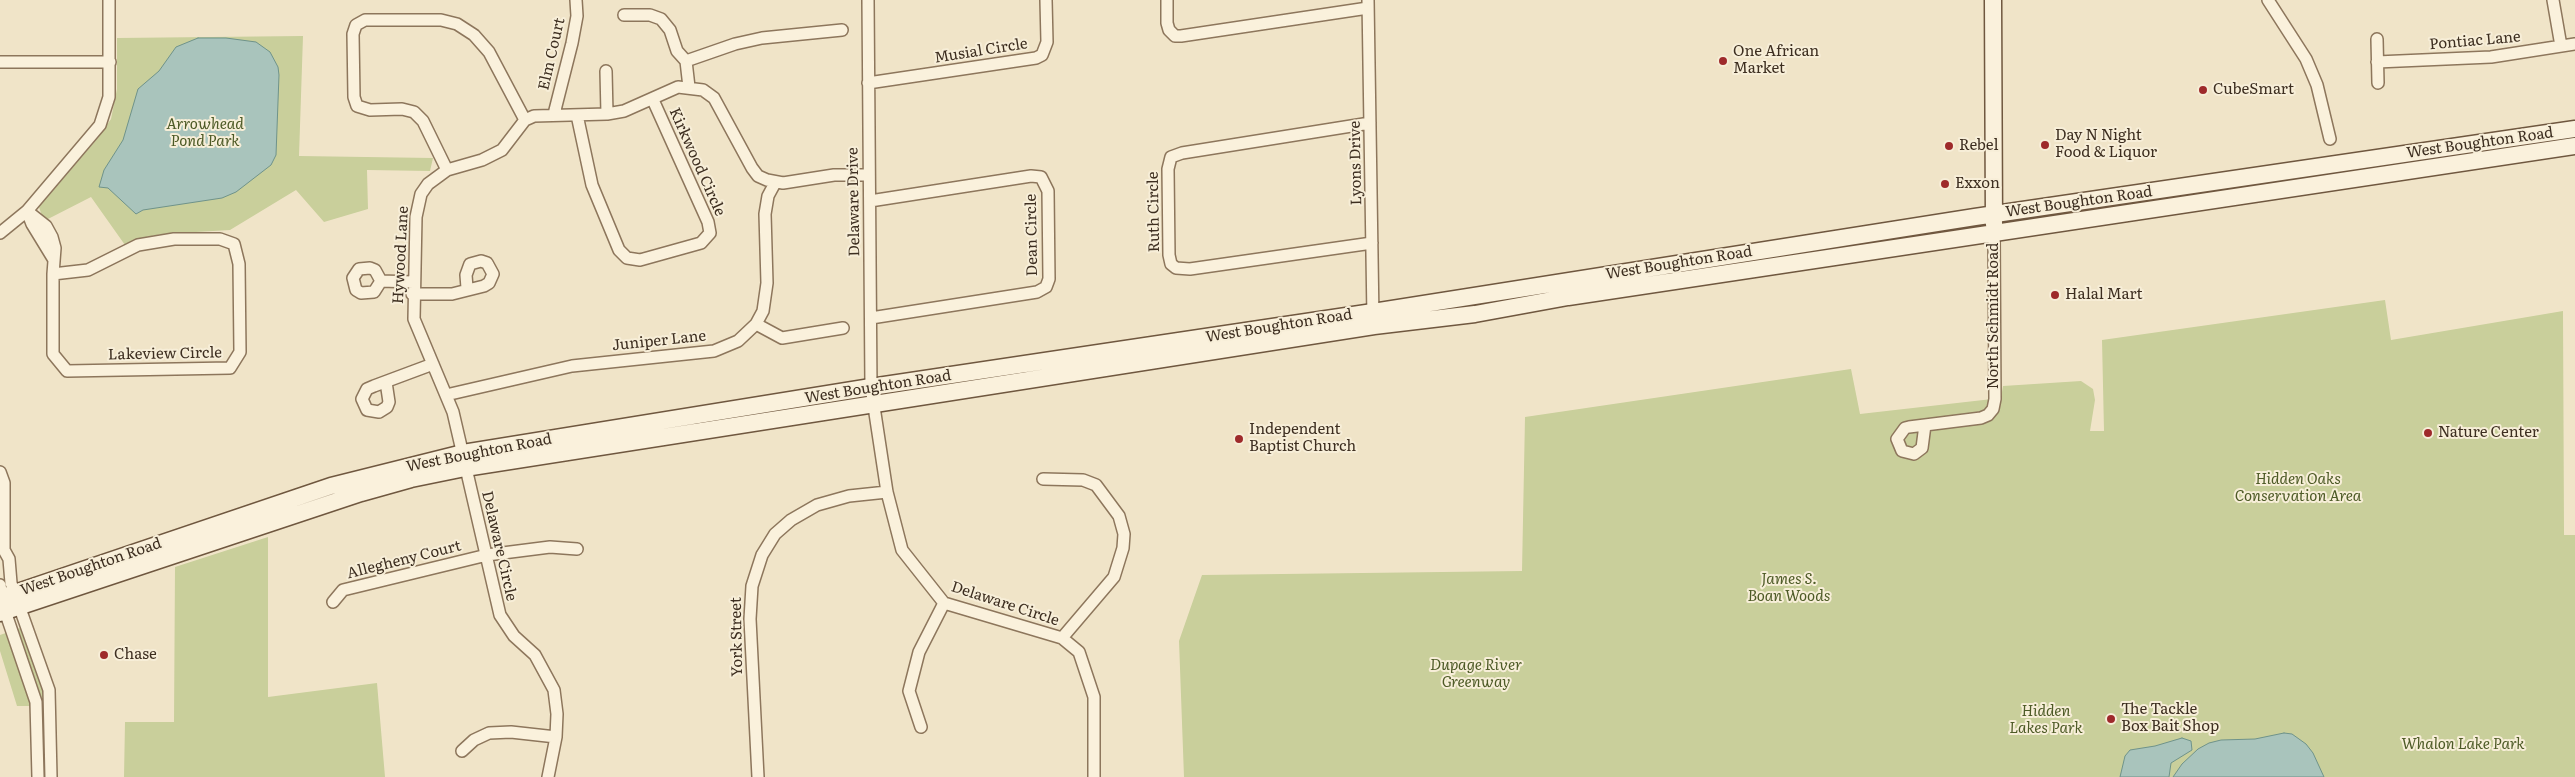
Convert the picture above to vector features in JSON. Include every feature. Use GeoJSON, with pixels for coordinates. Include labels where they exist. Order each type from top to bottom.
{"type":"FeatureCollection","features":[{"type":"Feature","properties":{"kind":"main road","name":"North Schmidt Road"},"geometry":{"type":"LineString","coordinates":[[1993,0],[1994,233]]}},
{"type":"Feature","properties":{"kind":"main road","name":"West Boughton Road"},"geometry":{"type":"LineString","coordinates":[[6,601],[342,498],[411,479],[464,461],[872,395],[1374,319],[1452,299],[1994,214],[2575,129]]}},
{"type":"Feature","properties":{"kind":"main road","name":"West Boughton Road"},"geometry":{"type":"LineString","coordinates":[[1374,319],[1452,316],[2575,146]]}},
{"type":"Feature","properties":{"kind":"street"},"geometry":{"type":"LineString","coordinates":[[0,233],[27,211],[100,125],[109,97],[109,0]]}},
{"type":"Feature","properties":{"kind":"street","name":"Elm Court"},"geometry":{"type":"LineString","coordinates":[[554,114],[572,43],[577,16],[576,0]]}},
{"type":"Feature","properties":{"kind":"street","name":"Delaware Drive"},"geometry":{"type":"LineString","coordinates":[[868,0],[872,395]]}},
{"type":"Feature","properties":{"kind":"street","name":"Musial Circle"},"geometry":{"type":"LineString","coordinates":[[868,83],[1036,58],[1042,55],[1045,49],[1046,0]]}},
{"type":"Feature","properties":{"kind":"street"},"geometry":{"type":"LineString","coordinates":[[1167,0],[1169,30],[1175,36],[1368,4]]}},
{"type":"Feature","properties":{"kind":"street"},"geometry":{"type":"LineString","coordinates":[[2268,0],[2306,59],[2318,85],[2330,139]]}},
{"type":"Feature","properties":{"kind":"street"},"geometry":{"type":"LineString","coordinates":[[2553,0],[2561,46]]}},
{"type":"Feature","properties":{"kind":"street","name":"Lyons Drive"},"geometry":{"type":"LineString","coordinates":[[1368,4],[1374,319]]}},
{"type":"Feature","properties":{"kind":"street"},"geometry":{"type":"LineString","coordinates":[[624,15],[650,16],[661,19],[670,30],[677,50],[686,62],[689,87]]}},
{"type":"Feature","properties":{"kind":"street"},"geometry":{"type":"LineString","coordinates":[[447,170],[423,121],[414,112],[370,110],[357,106],[354,97],[353,43],[356,25],[365,20],[441,20],[457,24],[474,35],[489,52],[525,120],[534,116],[554,114],[607,114],[624,111],[653,100],[678,87],[689,87],[703,90],[714,98],[758,176],[775,183],[834,175],[869,174]]}},
{"type":"Feature","properties":{"kind":"street"},"geometry":{"type":"LineString","coordinates":[[686,62],[735,44],[762,38],[842,30]]}},
{"type":"Feature","properties":{"kind":"street"},"geometry":{"type":"LineString","coordinates":[[2377,39],[2378,83]]}},
{"type":"Feature","properties":{"kind":"street","name":"Pontiac Lane"},"geometry":{"type":"LineString","coordinates":[[2377,62],[2491,57],[2575,44]]}},
{"type":"Feature","properties":{"kind":"street"},"geometry":{"type":"LineString","coordinates":[[0,62],[110,62]]}},
{"type":"Feature","properties":{"kind":"street"},"geometry":{"type":"LineString","coordinates":[[606,71],[607,114]]}},
{"type":"Feature","properties":{"kind":"street","name":"Kirkwood Circle"},"geometry":{"type":"LineString","coordinates":[[577,115],[592,185],[619,250],[627,258],[640,260],[701,243],[710,233],[708,222],[653,100]]}},
{"type":"Feature","properties":{"kind":"street","name":"Hywood Lane"},"geometry":{"type":"LineString","coordinates":[[464,461],[446,395],[414,319],[412,288],[418,202],[428,184],[447,170],[494,156],[502,150],[525,120]]}},
{"type":"Feature","properties":{"kind":"street","name":"Ruth Circle"},"geometry":{"type":"LineString","coordinates":[[1370,123],[1182,153],[1171,157],[1168,169],[1168,255],[1171,264],[1176,268],[1190,269],[1372,243]]}},
{"type":"Feature","properties":{"kind":"street","name":"Dean Circle"},"geometry":{"type":"LineString","coordinates":[[870,200],[1031,176],[1040,177],[1048,192],[1049,279],[1046,287],[1037,292],[871,318]]}},
{"type":"Feature","properties":{"kind":"street","name":"Juniper Lane"},"geometry":{"type":"LineString","coordinates":[[446,395],[572,366],[714,351],[738,340],[756,324],[763,311],[766,292],[765,214],[768,196],[775,183]]}},
{"type":"Feature","properties":{"kind":"street","name":"Lakeview Circle"},"geometry":{"type":"LineString","coordinates":[[27,211],[32,224],[54,260],[53,274],[53,354],[67,371],[230,368],[240,352],[239,264],[234,244],[220,239],[174,239],[138,246],[88,270],[53,274]]}},
{"type":"Feature","properties":{"kind":"street","name":"North Schmidt Road"},"geometry":{"type":"LineString","coordinates":[[1925,425],[1981,418],[1988,415],[1993,409],[1995,399],[1994,233]]}},
{"type":"Feature","properties":{"kind":"street"},"geometry":{"type":"LineString","coordinates":[[381,281],[452,294],[468,288]]}},
{"type":"Feature","properties":{"kind":"street"},"geometry":{"type":"LineString","coordinates":[[1452,299],[1452,316]]}},
{"type":"Feature","properties":{"kind":"street"},"geometry":{"type":"LineString","coordinates":[[756,324],[782,338],[843,328]]}},
{"type":"Feature","properties":{"kind":"street"},"geometry":{"type":"LineString","coordinates":[[386,382],[433,364]]}},
{"type":"Feature","properties":{"kind":"street","name":"Delaware Circle"},"geometry":{"type":"LineString","coordinates":[[872,395],[887,492],[902,550],[944,602],[1062,638]]}},
{"type":"Feature","properties":{"kind":"street","name":"Delaware Circle"},"geometry":{"type":"LineString","coordinates":[[464,461],[500,615],[514,636],[535,655],[554,690],[557,714],[556,737],[548,777]]}},
{"type":"Feature","properties":{"kind":"street"},"geometry":{"type":"LineString","coordinates":[[0,472],[4,483],[2,554],[8,559],[10,583],[6,601],[36,702],[38,777]]}},
{"type":"Feature","properties":{"kind":"street"},"geometry":{"type":"LineString","coordinates":[[1043,479],[1083,480],[1096,485],[1119,516],[1124,534],[1123,548],[1114,577],[1062,638],[1079,652],[1094,697],[1094,777]]}},
{"type":"Feature","properties":{"kind":"street","name":"York Street"},"geometry":{"type":"LineString","coordinates":[[758,777],[750,619],[752,586],[762,555],[775,534],[791,520],[817,505],[849,496],[887,492]]}},
{"type":"Feature","properties":{"kind":"street","name":"Allegheny Court"},"geometry":{"type":"LineString","coordinates":[[332,602],[343,590],[487,555],[550,547],[576,549]]}},
{"type":"Feature","properties":{"kind":"street"},"geometry":{"type":"LineString","coordinates":[[6,601],[49,690],[52,777]]}},
{"type":"Feature","properties":{"kind":"street"},"geometry":{"type":"LineString","coordinates":[[921,727],[909,691],[919,652],[944,602]]}},
{"type":"Feature","properties":{"kind":"street"},"geometry":{"type":"LineString","coordinates":[[462,751],[474,740],[489,733],[511,732],[556,737]]}},
{"type":"Feature","properties":{"kind":"green space","name":"Arrowhead Pond Park"},"geometry":{"type":"Polygon","coordinates":[[[303,36],[299,156],[433,158],[430,171],[367,170],[368,209],[324,222],[296,190],[230,230],[162,234],[141,238],[125,245],[91,197],[46,220],[42,216],[39,207],[98,138],[111,119],[117,89],[117,38],[303,36]]]}},
{"type":"Feature","properties":{"kind":"green space"},"geometry":{"type":"Polygon","coordinates":[[[2385,300],[2391,340],[2563,311],[2564,535],[2575,535],[2575,777],[1184,777],[1179,641],[1202,575],[1522,571],[1525,417],[1851,369],[1860,414],[2001,398],[2003,386],[2081,381],[2093,389],[2095,400],[2090,431],[2104,431],[2102,340],[2385,300]]]}},
{"type":"Feature","properties":{"kind":"green space"},"geometry":{"type":"Polygon","coordinates":[[[268,537],[268,697],[377,683],[385,777],[124,777],[125,722],[174,722],[175,567],[268,537]]]}},
{"type":"Feature","properties":{"kind":"green space"},"geometry":{"type":"Polygon","coordinates":[[[26,626],[49,690],[51,777],[38,777],[35,706],[17,706],[0,651],[0,635],[26,626]]]}},
{"type":"Feature","properties":{"kind":"water"},"geometry":{"type":"Polygon","coordinates":[[[198,38],[226,38],[256,42],[270,52],[278,67],[279,75],[276,155],[271,165],[236,192],[222,198],[143,210],[136,214],[108,188],[99,187],[104,170],[123,140],[138,89],[159,71],[176,47],[198,38]]]}},
{"type":"Feature","properties":{"kind":"water"},"geometry":{"type":"Polygon","coordinates":[[[2284,733],[2292,734],[2306,744],[2313,753],[2324,777],[2173,777],[2182,764],[2198,749],[2209,743],[2221,740],[2255,739],[2284,733]]]}},
{"type":"Feature","properties":{"kind":"water"},"geometry":{"type":"Polygon","coordinates":[[[2182,738],[2191,741],[2192,750],[2171,763],[2169,777],[2120,777],[2125,756],[2130,750],[2155,746],[2182,738]]]}},
{"type":"Feature","properties":{"kind":"place","name":"One African Market"},"geometry":{"type":"Point","coordinates":[1723,61]}},
{"type":"Feature","properties":{"kind":"place","name":"CubeSmart"},"geometry":{"type":"Point","coordinates":[2203,90]}},
{"type":"Feature","properties":{"kind":"place","name":"Day N Night Food & Liquor"},"geometry":{"type":"Point","coordinates":[2045,145]}},
{"type":"Feature","properties":{"kind":"place","name":"Rebel"},"geometry":{"type":"Point","coordinates":[1949,146]}},
{"type":"Feature","properties":{"kind":"place","name":"Exxon"},"geometry":{"type":"Point","coordinates":[1945,184]}},
{"type":"Feature","properties":{"kind":"place","name":"Halal Mart"},"geometry":{"type":"Point","coordinates":[2055,295]}},
{"type":"Feature","properties":{"kind":"place","name":"Nature Center"},"geometry":{"type":"Point","coordinates":[2428,433]}},
{"type":"Feature","properties":{"kind":"place","name":"Independent Baptist Church"},"geometry":{"type":"Point","coordinates":[1239,439]}},
{"type":"Feature","properties":{"kind":"place","name":"Chase"},"geometry":{"type":"Point","coordinates":[104,655]}},
{"type":"Feature","properties":{"kind":"place","name":"The Tackle Box Bait Shop"},"geometry":{"type":"Point","coordinates":[2111,719]}},
{"type":"Feature","properties":{"kind":"park label","name":"Hidden Oaks Conservation Area"},"geometry":{"type":"Point","coordinates":[2298,488]}},
{"type":"Feature","properties":{"kind":"park label","name":"James S. Boan Woods"},"geometry":{"type":"Point","coordinates":[1789,588]}},
{"type":"Feature","properties":{"kind":"park label","name":"Dupage River Greenway"},"geometry":{"type":"Point","coordinates":[1476,674]}},
{"type":"Feature","properties":{"kind":"park label","name":"Hidden Lakes Park"},"geometry":{"type":"Point","coordinates":[2046,720]}},
{"type":"Feature","properties":{"kind":"park label","name":"Whalon Lake Park"},"geometry":{"type":"Point","coordinates":[2463,745]}}]}
